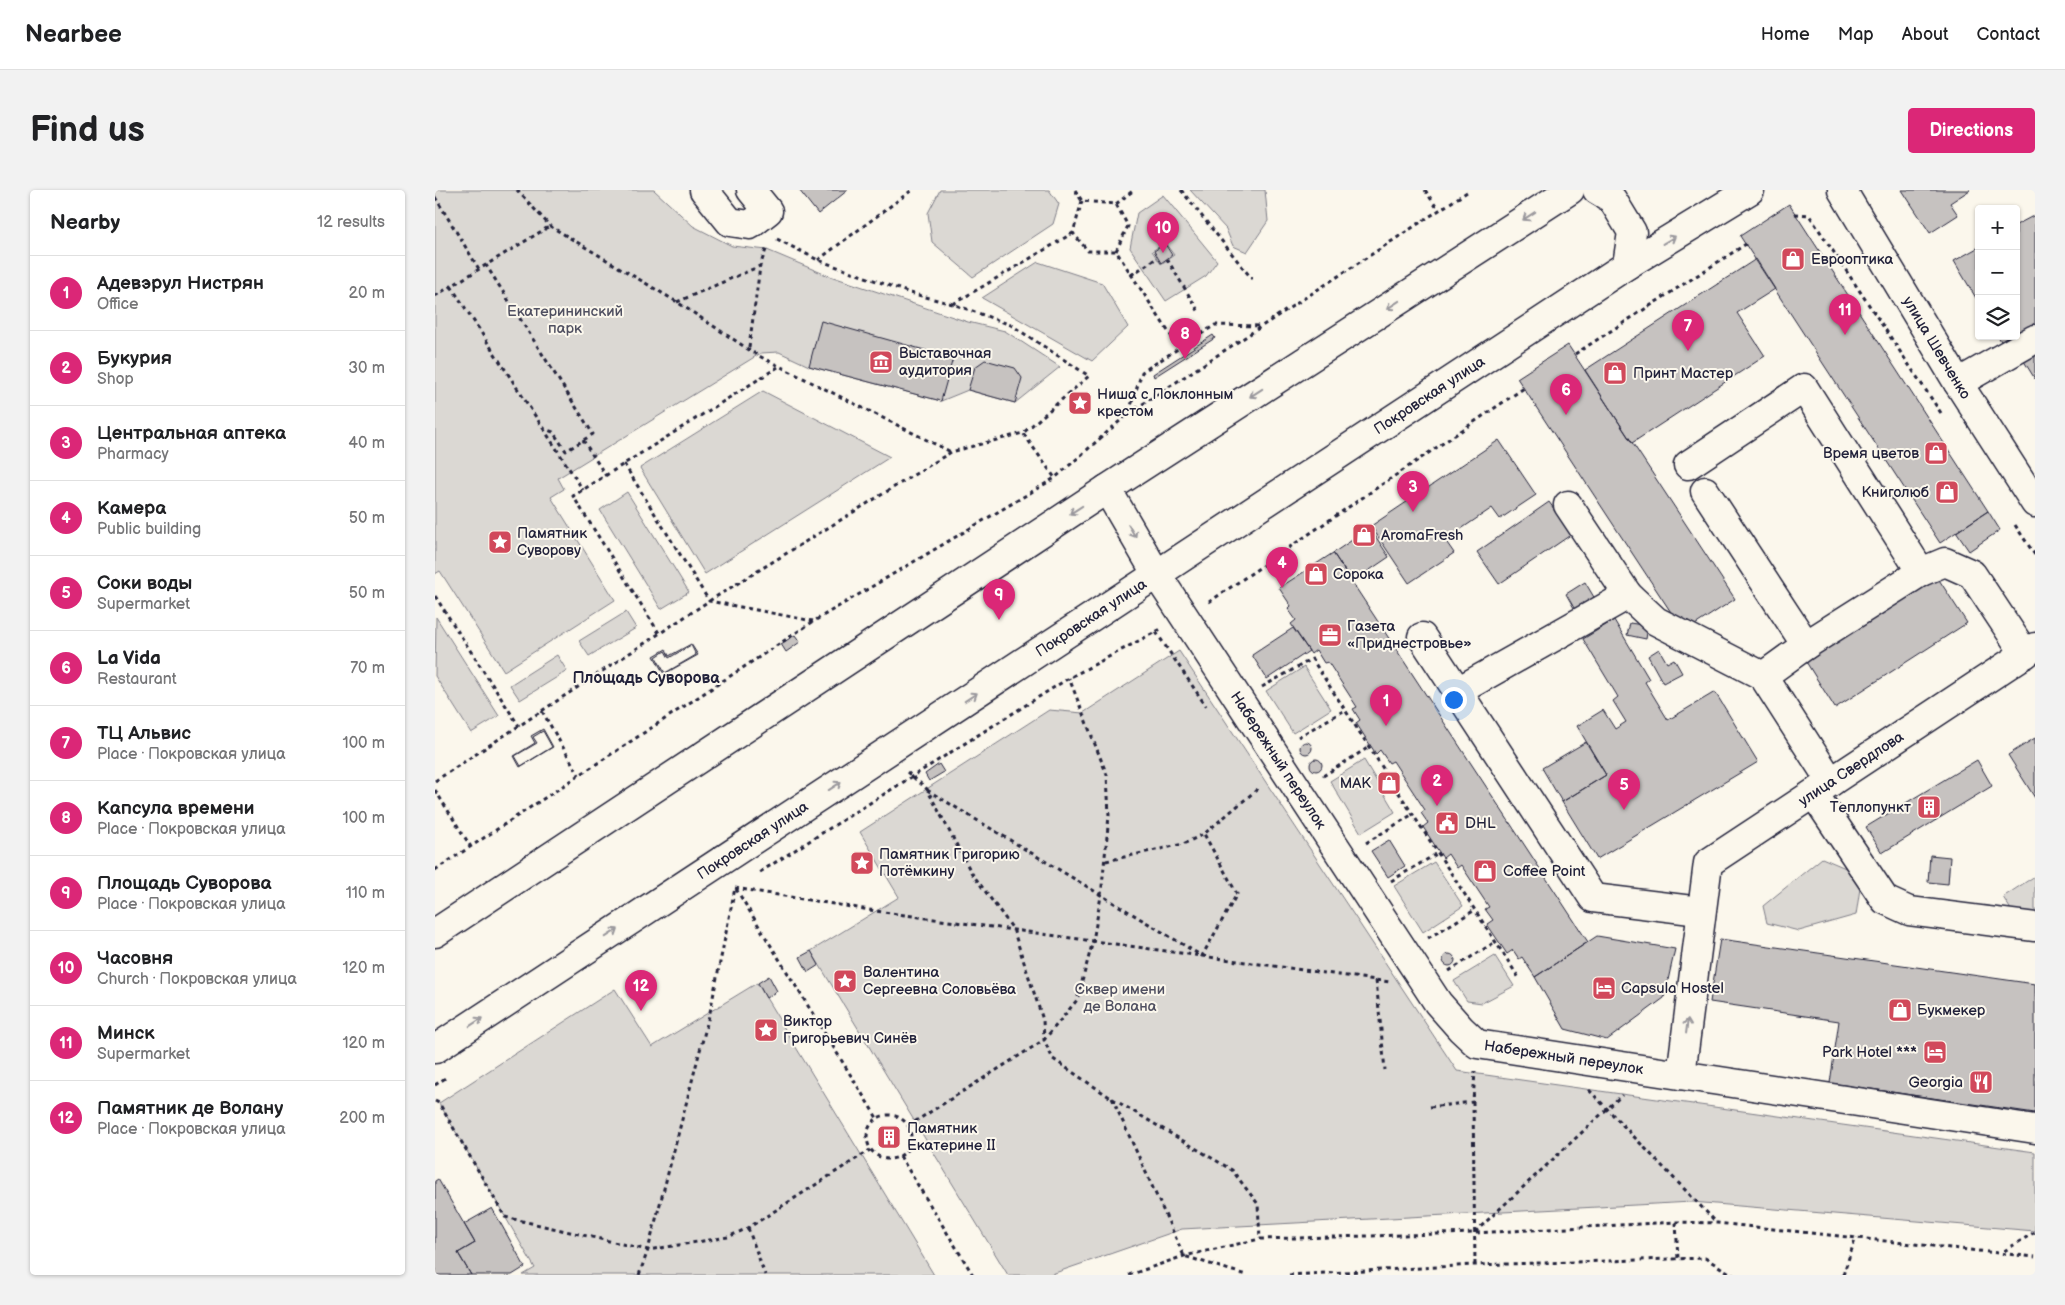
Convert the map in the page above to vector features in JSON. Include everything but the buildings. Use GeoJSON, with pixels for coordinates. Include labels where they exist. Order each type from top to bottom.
{"type":"FeatureCollection","features":[{"type":"Feature","properties":{"kind":"main road"},"geometry":{"type":"LineString","coordinates":[[704,190],[730,222],[759,229],[768,211],[751,190]]}},
{"type":"Feature","properties":{"kind":"main road"},"geometry":{"type":"LineString","coordinates":[[435,933],[1107,489],[1570,190]]}},
{"type":"Feature","properties":{"kind":"main road"},"geometry":{"type":"LineString","coordinates":[[1597,190],[1612,198],[1631,232],[1627,265]]}},
{"type":"Feature","properties":{"kind":"main road","name":"Покровская улица"},"geometry":{"type":"LineString","coordinates":[[435,1049],[1627,265],[1750,190]]}},
{"type":"Feature","properties":{"kind":"main road","name":"улица Шевченко"},"geometry":{"type":"LineString","coordinates":[[1842,190],[1958,383],[2035,503]]}},
{"type":"Feature","properties":{"kind":"main road"},"geometry":{"type":"LineString","coordinates":[[1958,383],[2035,339]]}},
{"type":"Feature","properties":{"kind":"main road"},"geometry":{"type":"LineString","coordinates":[[1688,465],[1804,388],[1921,572]]}},
{"type":"Feature","properties":{"kind":"main road","name":"Набережный переулок"},"geometry":{"type":"LineString","coordinates":[[1107,489],[1157,575],[1438,1003],[1477,1044],[2035,1129]]}},
{"type":"Feature","properties":{"kind":"main road"},"geometry":{"type":"LineString","coordinates":[[1705,491],[1806,645]]}},
{"type":"Feature","properties":{"kind":"main road"},"geometry":{"type":"LineString","coordinates":[[1568,505],[1628,595],[1655,621],[1763,676],[1822,788],[1885,900],[1909,911],[2035,927]]}},
{"type":"Feature","properties":{"kind":"main road"},"geometry":{"type":"LineString","coordinates":[[1763,676],[1806,645],[1921,572],[1945,562],[1972,574],[2030,651]]}},
{"type":"Feature","properties":{"kind":"main road"},"geometry":{"type":"LineString","coordinates":[[1458,691],[1628,595]]}},
{"type":"Feature","properties":{"kind":"main road"},"geometry":{"type":"LineString","coordinates":[[1422,638],[1593,898],[1701,911]]}},
{"type":"Feature","properties":{"kind":"main road","name":"улица Свердлова"},"geometry":{"type":"LineString","coordinates":[[1681,1075],[1708,863],[2030,651]]}},
{"type":"Feature","properties":{"kind":"main road"},"geometry":{"type":"LineString","coordinates":[[1477,1044],[1681,1075]]}},
{"type":"Feature","properties":{"kind":"path"},"geometry":{"type":"LineString","coordinates":[[517,190],[550,226],[677,302],[778,367],[951,452]]}},
{"type":"Feature","properties":{"kind":"path"},"geometry":{"type":"LineString","coordinates":[[818,260],[912,190]]}},
{"type":"Feature","properties":{"kind":"path"},"geometry":{"type":"LineString","coordinates":[[953,304],[1073,234],[1082,201],[1075,190]]}},
{"type":"Feature","properties":{"kind":"path"},"geometry":{"type":"LineString","coordinates":[[1082,201],[1116,204],[1134,190]]}},
{"type":"Feature","properties":{"kind":"path"},"geometry":{"type":"LineString","coordinates":[[1181,190],[1252,279]]}},
{"type":"Feature","properties":{"kind":"path"},"geometry":{"type":"LineString","coordinates":[[1425,190],[1439,211]]}},
{"type":"Feature","properties":{"kind":"path"},"geometry":{"type":"LineString","coordinates":[[435,870],[814,621],[1055,478],[1129,413],[1469,190]]}},
{"type":"Feature","properties":{"kind":"path"},"geometry":{"type":"LineString","coordinates":[[435,197],[436,202],[479,269]]}},
{"type":"Feature","properties":{"kind":"path"},"geometry":{"type":"LineString","coordinates":[[1116,204],[1128,226],[1116,251]]}},
{"type":"Feature","properties":{"kind":"path"},"geometry":{"type":"LineString","coordinates":[[1795,214],[1809,215],[1941,414]]}},
{"type":"Feature","properties":{"kind":"path"},"geometry":{"type":"LineString","coordinates":[[435,296],[550,226]]}},
{"type":"Feature","properties":{"kind":"path"},"geometry":{"type":"LineString","coordinates":[[435,781],[709,601],[951,452],[1023,433],[1089,376],[1011,325],[953,304],[910,293],[818,260],[759,229]]}},
{"type":"Feature","properties":{"kind":"path"},"geometry":{"type":"LineString","coordinates":[[749,348],[760,266],[767,250],[759,229]]}},
{"type":"Feature","properties":{"kind":"path"},"geometry":{"type":"LineString","coordinates":[[1073,234],[1088,251],[1116,251]]}},
{"type":"Feature","properties":{"kind":"path"},"geometry":{"type":"LineString","coordinates":[[1575,354],[1746,244]]}},
{"type":"Feature","properties":{"kind":"path"},"geometry":{"type":"LineString","coordinates":[[1116,251],[1179,348]]}},
{"type":"Feature","properties":{"kind":"path"},"geometry":{"type":"LineString","coordinates":[[1131,275],[1157,258]]}},
{"type":"Feature","properties":{"kind":"path"},"geometry":{"type":"LineString","coordinates":[[1167,259],[1199,312]]}},
{"type":"Feature","properties":{"kind":"path"},"geometry":{"type":"LineString","coordinates":[[486,265],[593,434],[566,451],[553,432],[543,428]]}},
{"type":"Feature","properties":{"kind":"path"},"geometry":{"type":"LineString","coordinates":[[677,302],[760,266]]}},
{"type":"Feature","properties":{"kind":"path"},"geometry":{"type":"LineString","coordinates":[[451,286],[583,490]]}},
{"type":"Feature","properties":{"kind":"path"},"geometry":{"type":"LineString","coordinates":[[1129,413],[1141,372],[1215,325],[1263,326]]}},
{"type":"Feature","properties":{"kind":"path"},"geometry":{"type":"LineString","coordinates":[[659,633],[573,496],[778,367]]}},
{"type":"Feature","properties":{"kind":"path"},"geometry":{"type":"LineString","coordinates":[[752,877],[1069,678],[1156,632],[1187,618],[1524,388]]}},
{"type":"Feature","properties":{"kind":"path"},"geometry":{"type":"LineString","coordinates":[[1023,433],[1055,478]]}},
{"type":"Feature","properties":{"kind":"path"},"geometry":{"type":"LineString","coordinates":[[583,440],[606,476]]}},
{"type":"Feature","properties":{"kind":"path"},"geometry":{"type":"LineString","coordinates":[[624,464],[709,601],[814,621]]}},
{"type":"Feature","properties":{"kind":"path"},"geometry":{"type":"LineString","coordinates":[[2013,522],[2035,555]]}},
{"type":"Feature","properties":{"kind":"path"},"geometry":{"type":"LineString","coordinates":[[435,596],[519,726]]}},
{"type":"Feature","properties":{"kind":"path"},"geometry":{"type":"LineString","coordinates":[[1255,691],[1312,659],[1519,978]]}},
{"type":"Feature","properties":{"kind":"path"},"geometry":{"type":"LineString","coordinates":[[908,1126],[1044,1040],[1077,1000],[1093,941],[1101,896],[1109,816],[1107,775],[1069,678]]}},
{"type":"Feature","properties":{"kind":"path"},"geometry":{"type":"LineString","coordinates":[[1297,738],[1345,710]]}},
{"type":"Feature","properties":{"kind":"path"},"geometry":{"type":"LineString","coordinates":[[541,711],[579,775]]}},
{"type":"Feature","properties":{"kind":"path"},"geometry":{"type":"LineString","coordinates":[[1321,776],[1369,747]]}},
{"type":"Feature","properties":{"kind":"path"},"geometry":{"type":"LineString","coordinates":[[905,770],[911,778],[927,789],[1202,956]]}},
{"type":"Feature","properties":{"kind":"path"},"geometry":{"type":"LineString","coordinates":[[1106,861],[1183,844],[1204,834],[1261,787]]}},
{"type":"Feature","properties":{"kind":"path"},"geometry":{"type":"LineString","coordinates":[[927,789],[971,872],[1013,929],[1043,1020],[1044,1040],[1053,1059],[1111,1098],[1232,1170],[1258,1204],[1260,1239]]}},
{"type":"Feature","properties":{"kind":"path"},"geometry":{"type":"LineString","coordinates":[[435,790],[471,847]]}},
{"type":"Feature","properties":{"kind":"path"},"geometry":{"type":"LineString","coordinates":[[1358,847],[1413,814]]}},
{"type":"Feature","properties":{"kind":"path"},"geometry":{"type":"LineString","coordinates":[[1202,956],[1237,894],[1204,834]]}},
{"type":"Feature","properties":{"kind":"path"},"geometry":{"type":"LineString","coordinates":[[1383,886],[1438,853]]}},
{"type":"Feature","properties":{"kind":"path"},"geometry":{"type":"LineString","coordinates":[[727,893],[743,883]]}},
{"type":"Feature","properties":{"kind":"path"},"geometry":{"type":"LineString","coordinates":[[735,888],[876,911],[1391,983]]}},
{"type":"Feature","properties":{"kind":"path"},"geometry":{"type":"LineString","coordinates":[[735,888],[877,1118]]}},
{"type":"Feature","properties":{"kind":"path"},"geometry":{"type":"LineString","coordinates":[[639,1275],[648,1250],[710,1012],[735,888]]}},
{"type":"Feature","properties":{"kind":"path"},"geometry":{"type":"LineString","coordinates":[[1420,942],[1475,910]]}},
{"type":"Feature","properties":{"kind":"path"},"geometry":{"type":"LineString","coordinates":[[1463,963],[1495,942]]}},
{"type":"Feature","properties":{"kind":"path"},"geometry":{"type":"LineString","coordinates":[[1376,980],[1385,1070]]}},
{"type":"Feature","properties":{"kind":"path"},"geometry":{"type":"LineString","coordinates":[[1475,1265],[1473,1102],[1477,1044]]}},
{"type":"Feature","properties":{"kind":"path"},"geometry":{"type":"LineString","coordinates":[[1475,1232],[1649,1070]]}},
{"type":"Feature","properties":{"kind":"path"},"geometry":{"type":"LineString","coordinates":[[435,1085],[452,1074]]}},
{"type":"Feature","properties":{"kind":"path"},"geometry":{"type":"LineString","coordinates":[[1588,1089],[1717,1223]]}},
{"type":"Feature","properties":{"kind":"path"},"geometry":{"type":"LineString","coordinates":[[1111,1098],[1184,1256],[1246,1275]]}},
{"type":"Feature","properties":{"kind":"path"},"geometry":{"type":"LineString","coordinates":[[435,1101],[439,1103],[505,1217],[648,1250],[728,1237],[748,1228],[870,1150]]}},
{"type":"Feature","properties":{"kind":"path"},"geometry":{"type":"LineString","coordinates":[[1430,1107],[1473,1102]]}},
{"type":"Feature","properties":{"kind":"path"},"geometry":{"type":"LineString","coordinates":[[888,1114],[900,1117],[908,1126],[911,1136],[909,1147],[900,1156],[890,1159],[878,1157],[870,1150],[866,1138],[869,1126],[877,1118],[888,1114]]}},
{"type":"Feature","properties":{"kind":"path"},"geometry":{"type":"LineString","coordinates":[[900,1156],[973,1275]]}},
{"type":"Feature","properties":{"kind":"path"},"geometry":{"type":"LineString","coordinates":[[1129,1275],[1184,1256],[1260,1239],[1475,1232],[1676,1222],[1717,1223],[2003,1252],[2035,1257]]}},
{"type":"Feature","properties":{"kind":"path"},"geometry":{"type":"LineString","coordinates":[[1676,1222],[1677,1259]]}},
{"type":"Feature","properties":{"kind":"path"},"geometry":{"type":"LineString","coordinates":[[748,1228],[765,1275]]}},
{"type":"Feature","properties":{"kind":"path"},"geometry":{"type":"LineString","coordinates":[[2003,1252],[2035,1232]]}},
{"type":"Feature","properties":{"kind":"path"},"geometry":{"type":"LineString","coordinates":[[1843,1275],[1856,1238]]}},
{"type":"Feature","properties":{"kind":"path"},"geometry":{"type":"LineString","coordinates":[[1289,1275],[1475,1265],[1705,1258],[1733,1275]]}},
{"type":"Feature","properties":{"kind":"green space","name":"Екатерининский парк"},"geometry":{"type":"Polygon","coordinates":[[[435,190],[654,190],[693,226],[732,246],[767,250],[824,274],[968,322],[1005,331],[1060,367],[1015,403],[968,390],[941,401],[809,366],[779,352],[761,353],[558,478],[564,489],[551,497],[615,600],[504,671],[440,571],[435,574],[435,190]]]}},
{"type":"Feature","properties":{"kind":"green space"},"geometry":{"type":"Polygon","coordinates":[[[940,190],[1049,190],[1059,204],[1053,224],[973,277],[932,242],[928,213],[940,190]]]}},
{"type":"Feature","properties":{"kind":"green space"},"geometry":{"type":"Polygon","coordinates":[[[1190,190],[1265,190],[1268,221],[1247,252],[1233,246],[1226,229],[1190,190]]]}},
{"type":"Feature","properties":{"kind":"green space"},"geometry":{"type":"Polygon","coordinates":[[[1163,195],[1217,261],[1206,276],[1166,301],[1130,248],[1137,213],[1163,195]],[[1165,243],[1152,251],[1161,264],[1174,255],[1165,243]]]}},
{"type":"Feature","properties":{"kind":"green space"},"geometry":{"type":"Polygon","coordinates":[[[1038,262],[1102,283],[1128,327],[1092,361],[982,298],[1038,262]]]}},
{"type":"Feature","properties":{"kind":"green space"},"geometry":{"type":"Polygon","coordinates":[[[763,391],[890,457],[705,574],[640,468],[763,391]]]}},
{"type":"Feature","properties":{"kind":"green space"},"geometry":{"type":"Polygon","coordinates":[[[627,492],[689,592],[661,609],[600,510],[627,492]]]}},
{"type":"Feature","properties":{"kind":"green space"},"geometry":{"type":"Polygon","coordinates":[[[626,612],[636,628],[589,656],[579,641],[626,612]]]}},
{"type":"Feature","properties":{"kind":"green space"},"geometry":{"type":"Polygon","coordinates":[[[436,617],[499,716],[471,733],[435,676],[436,617]]]}},
{"type":"Feature","properties":{"kind":"green space","name":"Сквер имени де Волана"},"geometry":{"type":"Polygon","coordinates":[[[1179,651],[1457,1071],[2035,1152],[2035,1231],[1692,1202],[1182,1229],[1049,1275],[1008,1275],[811,951],[899,897],[860,832],[1049,710],[1083,713],[1179,651]]]}},
{"type":"Feature","properties":{"kind":"green space"},"geometry":{"type":"Polygon","coordinates":[[[557,655],[567,671],[520,700],[510,685],[557,655]]]}},
{"type":"Feature","properties":{"kind":"green space"},"geometry":{"type":"Polygon","coordinates":[[[1304,667],[1331,709],[1293,733],[1266,691],[1304,667]]]}},
{"type":"Feature","properties":{"kind":"green space"},"geometry":{"type":"Polygon","coordinates":[[[1364,760],[1395,812],[1361,833],[1330,781],[1364,760]]]}},
{"type":"Feature","properties":{"kind":"green space"},"geometry":{"type":"Polygon","coordinates":[[[1822,858],[1862,875],[1856,915],[1799,931],[1767,923],[1763,906],[1822,858]]]}},
{"type":"Feature","properties":{"kind":"green space"},"geometry":{"type":"Polygon","coordinates":[[[1434,862],[1463,906],[1423,932],[1394,886],[1434,862]]]}},
{"type":"Feature","properties":{"kind":"green space"},"geometry":{"type":"Polygon","coordinates":[[[2035,876],[2035,922],[2018,921],[2003,897],[2035,876]]]}},
{"type":"Feature","properties":{"kind":"green space"},"geometry":{"type":"Polygon","coordinates":[[[1495,956],[1514,986],[1482,1003],[1467,1001],[1454,981],[1495,956]]]}},
{"type":"Feature","properties":{"kind":"green space"},"geometry":{"type":"Polygon","coordinates":[[[757,983],[934,1275],[523,1275],[535,1268],[439,1103],[615,989],[652,1047],[757,983]]]}},
{"type":"Feature","properties":{"kind":"place","name":"Часовня"},"geometry":{"type":"Point","coordinates":[1163,253]}},
{"type":"Feature","properties":{"kind":"place","name":"Еврооптика"},"geometry":{"type":"Point","coordinates":[1793,259]}},
{"type":"Feature","properties":{"kind":"place","name":"Минск"},"geometry":{"type":"Point","coordinates":[1845,335]}},
{"type":"Feature","properties":{"kind":"place","name":"ТЦ Альвис"},"geometry":{"type":"Point","coordinates":[1688,351]}},
{"type":"Feature","properties":{"kind":"place","name":"Капсула времени"},"geometry":{"type":"Point","coordinates":[1185,359]}},
{"type":"Feature","properties":{"kind":"place","name":"Выставочная аудитория"},"geometry":{"type":"Point","coordinates":[881,362]}},
{"type":"Feature","properties":{"kind":"place","name":"Принт Мастер"},"geometry":{"type":"Point","coordinates":[1615,373]}},
{"type":"Feature","properties":{"kind":"place","name":"Ниша с Поклонным крестом"},"geometry":{"type":"Point","coordinates":[1080,403]}},
{"type":"Feature","properties":{"kind":"place","name":"La Vida"},"geometry":{"type":"Point","coordinates":[1566,415]}},
{"type":"Feature","properties":{"kind":"place","name":"Время цветов"},"geometry":{"type":"Point","coordinates":[1936,453]}},
{"type":"Feature","properties":{"kind":"place","name":"Книголюб"},"geometry":{"type":"Point","coordinates":[1947,492]}},
{"type":"Feature","properties":{"kind":"place","name":"Центральная аптека"},"geometry":{"type":"Point","coordinates":[1413,512]}},
{"type":"Feature","properties":{"kind":"place","name":"AromaFresh"},"geometry":{"type":"Point","coordinates":[1364,535]}},
{"type":"Feature","properties":{"kind":"place","name":"Памятник Суворову"},"geometry":{"type":"Point","coordinates":[500,542]}},
{"type":"Feature","properties":{"kind":"place","name":"Сорока"},"geometry":{"type":"Point","coordinates":[1316,574]}},
{"type":"Feature","properties":{"kind":"place","name":"Камера"},"geometry":{"type":"Point","coordinates":[1282,588]}},
{"type":"Feature","properties":{"kind":"place","name":"Площадь Суворова"},"geometry":{"type":"Point","coordinates":[999,620]}},
{"type":"Feature","properties":{"kind":"place","name":"Газета «Приднестровье»"},"geometry":{"type":"Point","coordinates":[1330,635]}},
{"type":"Feature","properties":{"kind":"place","name":"Адевэрул Нистрян"},"geometry":{"type":"Point","coordinates":[1386,726]}},
{"type":"Feature","properties":{"kind":"place","name":"МАК"},"geometry":{"type":"Point","coordinates":[1389,783]}},
{"type":"Feature","properties":{"kind":"place","name":"Букурия"},"geometry":{"type":"Point","coordinates":[1437,806]}},
{"type":"Feature","properties":{"kind":"place","name":"Теплопункт"},"geometry":{"type":"Point","coordinates":[1929,807]}},
{"type":"Feature","properties":{"kind":"place","name":"Соки воды"},"geometry":{"type":"Point","coordinates":[1624,810]}},
{"type":"Feature","properties":{"kind":"place","name":"DHL"},"geometry":{"type":"Point","coordinates":[1447,823]}},
{"type":"Feature","properties":{"kind":"place","name":"Памятник Григорию Потёмкину"},"geometry":{"type":"Point","coordinates":[862,863]}},
{"type":"Feature","properties":{"kind":"place","name":"Coffee Point"},"geometry":{"type":"Point","coordinates":[1485,871]}},
{"type":"Feature","properties":{"kind":"place","name":"Валентина Сергеевна Соловьёва"},"geometry":{"type":"Point","coordinates":[845,981]}},
{"type":"Feature","properties":{"kind":"place","name":"Capsula Hostel"},"geometry":{"type":"Point","coordinates":[1604,988]}},
{"type":"Feature","properties":{"kind":"place","name":"Букмекер"},"geometry":{"type":"Point","coordinates":[1900,1010]}},
{"type":"Feature","properties":{"kind":"place","name":"Памятник де Волану"},"geometry":{"type":"Point","coordinates":[641,1011]}},
{"type":"Feature","properties":{"kind":"place","name":"Виктор Григорьевич Синёв"},"geometry":{"type":"Point","coordinates":[766,1030]}},
{"type":"Feature","properties":{"kind":"place","name":"Park Hotel ***"},"geometry":{"type":"Point","coordinates":[1935,1052]}},
{"type":"Feature","properties":{"kind":"place","name":"Georgia"},"geometry":{"type":"Point","coordinates":[1981,1082]}},
{"type":"Feature","properties":{"kind":"place","name":"Памятник Екатерине II"},"geometry":{"type":"Point","coordinates":[889,1137]}},
{"type":"Feature","properties":{"kind":"district","name":"Площадь Суворова"},"geometry":{"type":"Point","coordinates":[646,678]}}]}
